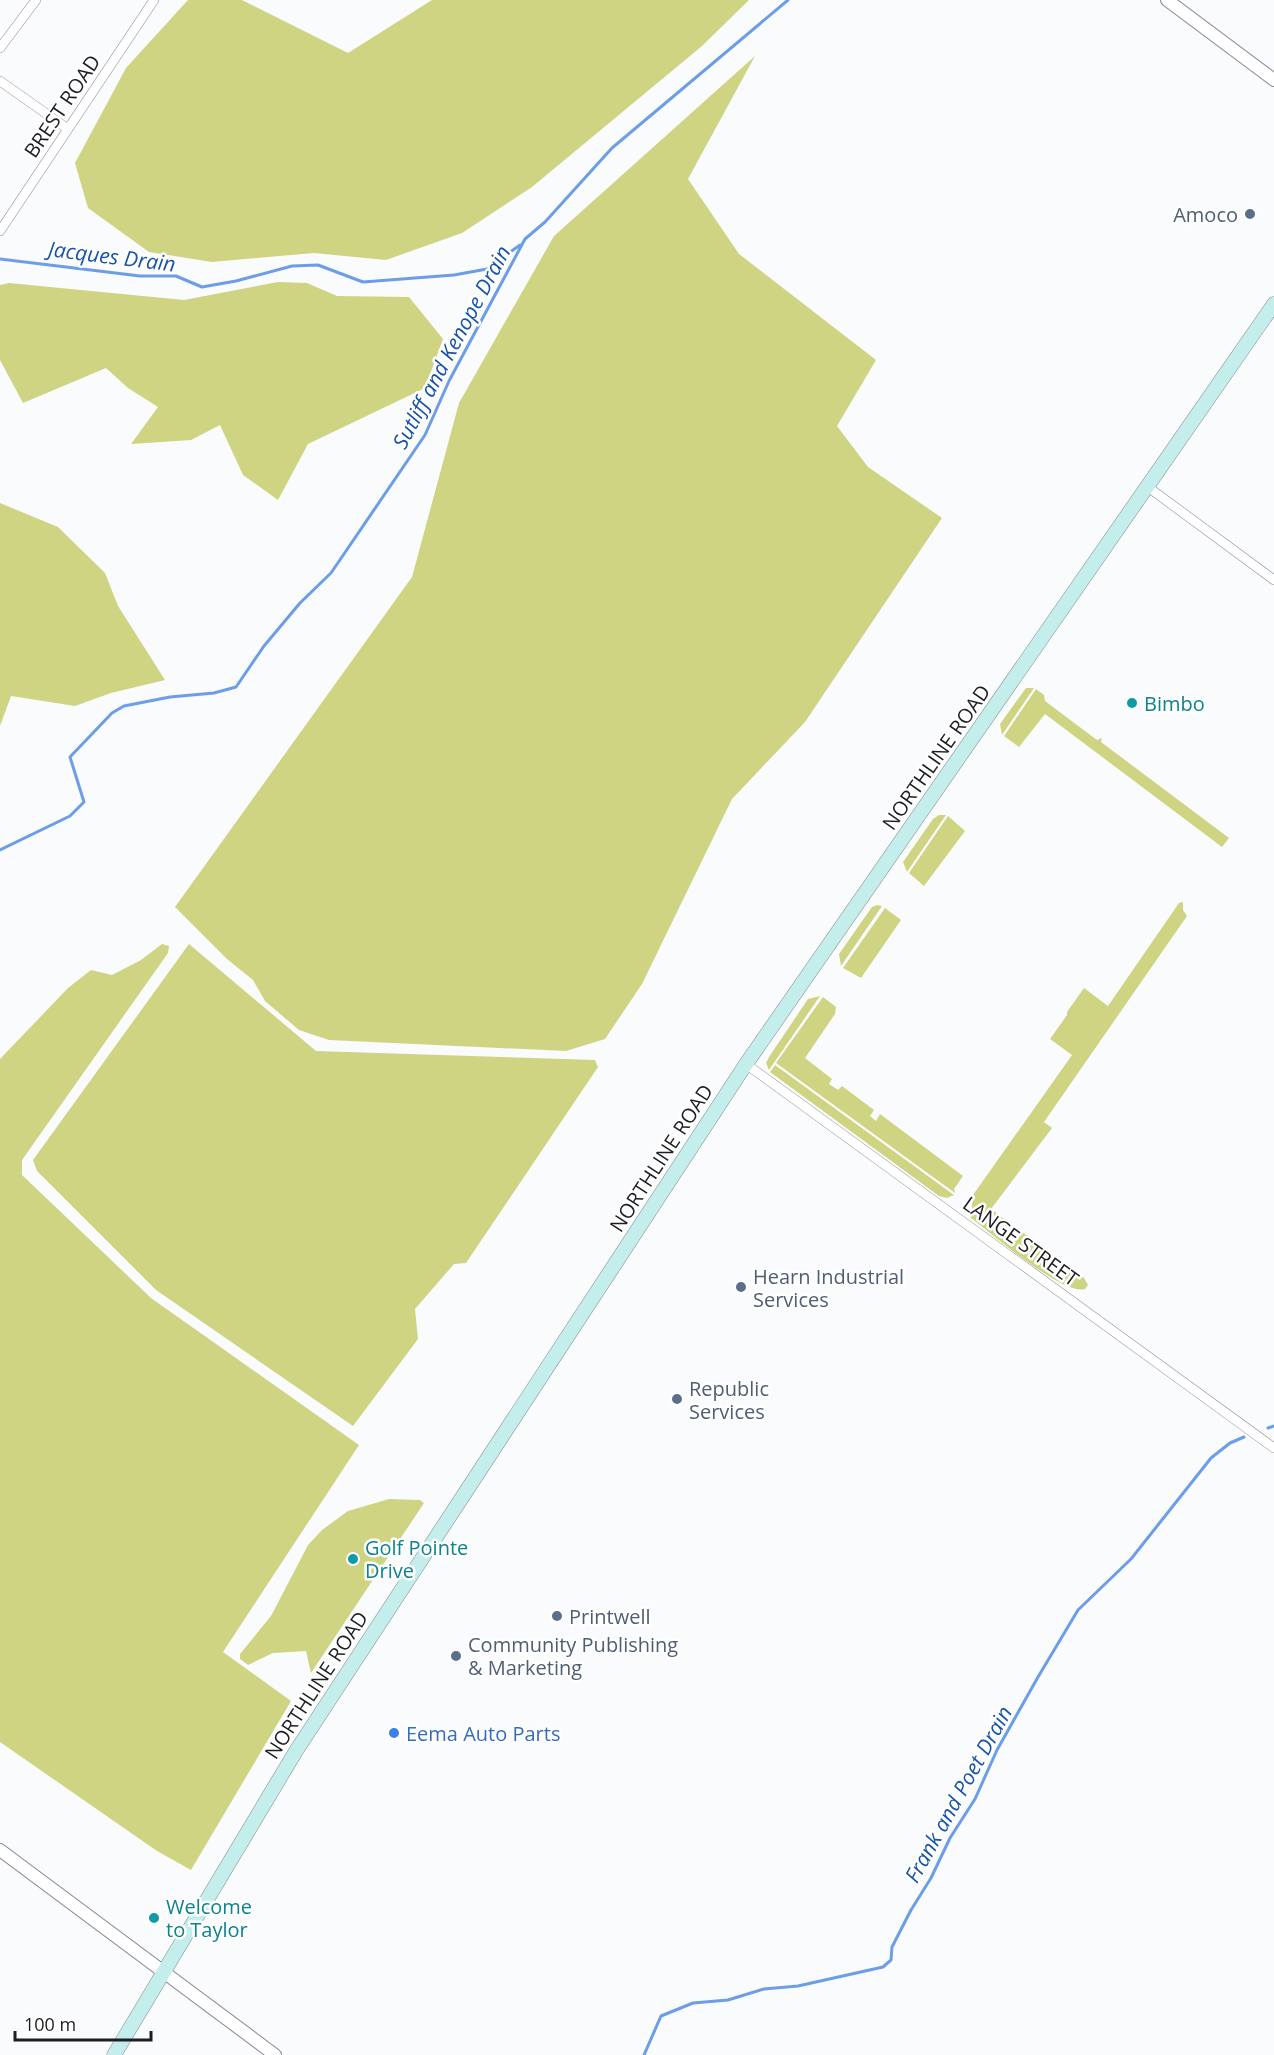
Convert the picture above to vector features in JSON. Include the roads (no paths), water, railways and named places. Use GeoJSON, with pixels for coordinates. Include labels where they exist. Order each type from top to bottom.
{"type":"FeatureCollection","features":[{"type":"Feature","properties":{"kind":"main road","name":"NORTHLINE ROAD"},"geometry":{"type":"LineString","coordinates":[[114,2055],[296,1750],[746,1064],[1274,304]]}},
{"type":"Feature","properties":{"kind":"street"},"geometry":{"type":"LineString","coordinates":[[0,48],[36,0]]}},
{"type":"Feature","properties":{"kind":"street","name":"BREST ROAD"},"geometry":{"type":"LineString","coordinates":[[0,231],[154,0]]}},
{"type":"Feature","properties":{"kind":"street"},"geometry":{"type":"LineString","coordinates":[[1167,0],[1274,80]]}},
{"type":"Feature","properties":{"kind":"street"},"geometry":{"type":"LineString","coordinates":[[0,81],[68,129]]}},
{"type":"Feature","properties":{"kind":"street"},"geometry":{"type":"LineString","coordinates":[[1148,487],[1274,580]]}},
{"type":"Feature","properties":{"kind":"street","name":"LANGE STREET"},"geometry":{"type":"LineString","coordinates":[[746,1064],[1274,1448]]}},
{"type":"Feature","properties":{"kind":"street"},"geometry":{"type":"LineString","coordinates":[[0,1850],[275,2055]]}},
{"type":"Feature","properties":{"kind":"waterway","name":"Sutliff and Kenope Drain"},"geometry":{"type":"LineString","coordinates":[[0,850],[70,816],[84,802],[70,757],[112,713],[124,706],[170,697],[214,693],[236,687],[264,646],[300,603],[331,573],[425,435],[449,381],[525,239],[545,222],[612,148],[788,0]]}},
{"type":"Feature","properties":{"kind":"waterway","name":"Jacques Drain"},"geometry":{"type":"LineString","coordinates":[[0,259],[140,276],[176,276],[202,287],[236,281],[292,266],[318,265],[363,282],[454,275],[487,269],[520,245]]}},
{"type":"Feature","properties":{"kind":"waterway","name":"Frank and Poet Drain"},"geometry":{"type":"LineString","coordinates":[[1268,1428],[1274,1426]]}},
{"type":"Feature","properties":{"kind":"waterway","name":"Frank and Poet Drain"},"geometry":{"type":"LineString","coordinates":[[644,2055],[661,2016],[693,2003],[728,2000],[764,1989],[798,1986],[883,1967],[891,1960],[892,1947],[911,1910],[931,1878],[950,1838],[975,1799],[997,1750],[1078,1610],[1131,1559],[1211,1458],[1230,1443],[1244,1437]]}},
{"type":"Feature","properties":{"kind":"place","name":"Amoco"},"geometry":{"type":"Point","coordinates":[1250,214]}},
{"type":"Feature","properties":{"kind":"place","name":"Bimbo"},"geometry":{"type":"Point","coordinates":[1132,703]}},
{"type":"Feature","properties":{"kind":"place","name":"Hearn Industrial Services"},"geometry":{"type":"Point","coordinates":[741,1287]}},
{"type":"Feature","properties":{"kind":"place","name":"Republic Services"},"geometry":{"type":"Point","coordinates":[677,1399]}},
{"type":"Feature","properties":{"kind":"place","name":"Golf Pointe Drive"},"geometry":{"type":"Point","coordinates":[353,1559]}},
{"type":"Feature","properties":{"kind":"place","name":"Printwell"},"geometry":{"type":"Point","coordinates":[557,1616]}},
{"type":"Feature","properties":{"kind":"place","name":"Community Publishing & Marketing"},"geometry":{"type":"Point","coordinates":[456,1656]}},
{"type":"Feature","properties":{"kind":"place","name":"Eema Auto Parts"},"geometry":{"type":"Point","coordinates":[394,1733]}},
{"type":"Feature","properties":{"kind":"place","name":"Welcome to Taylor"},"geometry":{"type":"Point","coordinates":[154,1918]}}]}
